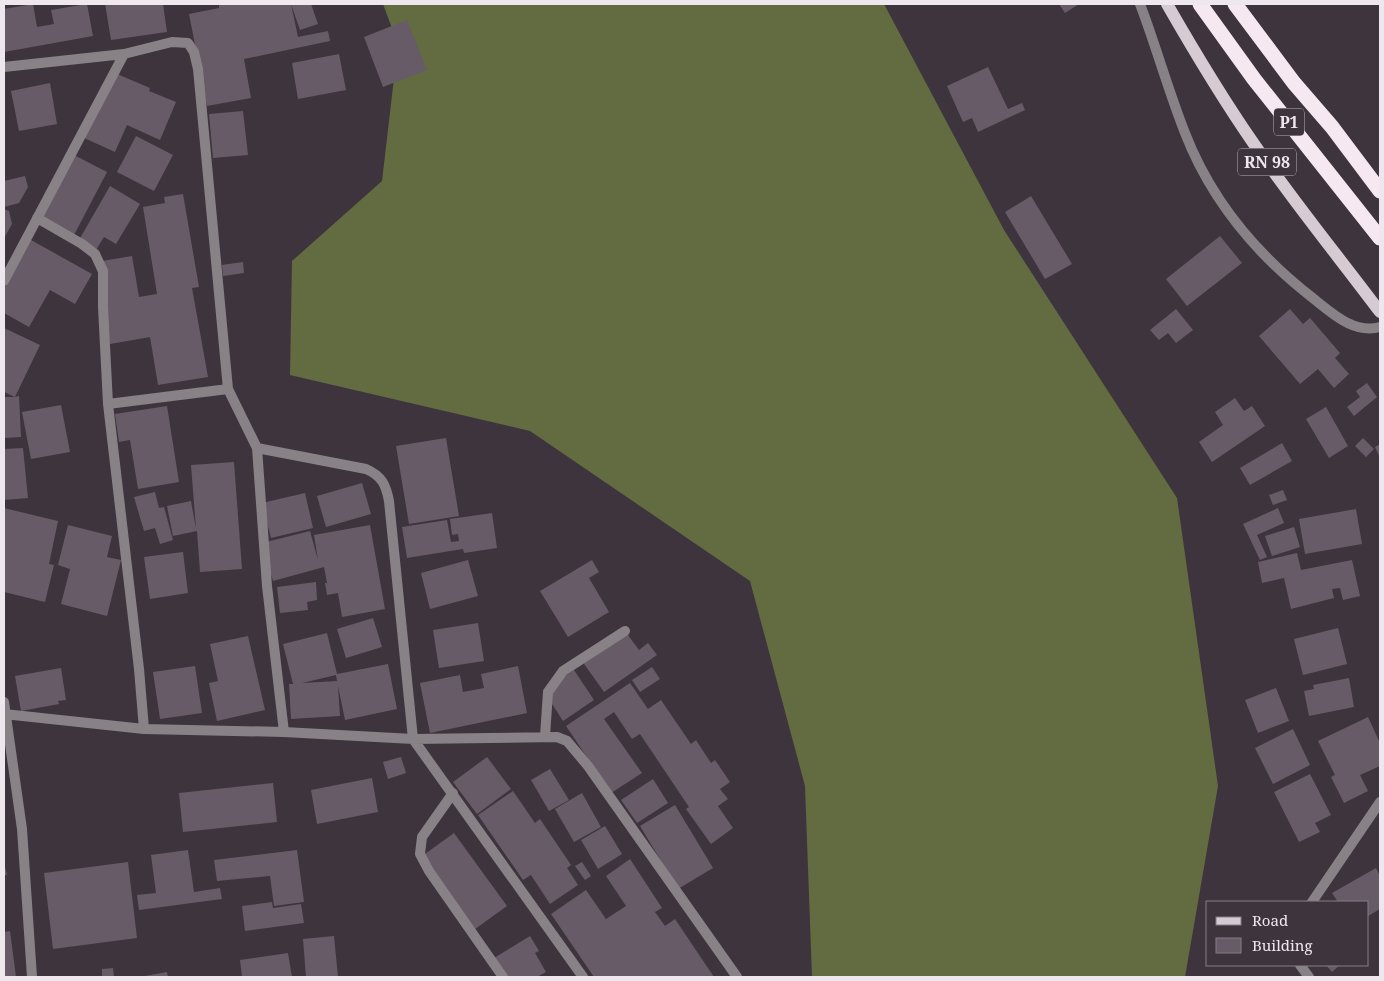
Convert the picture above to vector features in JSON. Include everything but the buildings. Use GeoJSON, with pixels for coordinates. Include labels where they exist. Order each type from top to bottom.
{"type":"FeatureCollection","features":[{"type":"Feature","properties":{"kind":"highway","name":"P1"},"geometry":{"type":"LineString","coordinates":[[1200,4],[1254,79],[1380,238]]}},
{"type":"Feature","properties":{"kind":"highway","name":"P1"},"geometry":{"type":"LineString","coordinates":[[1235,4],[1294,83],[1332,127],[1380,190]]}},
{"type":"Feature","properties":{"kind":"main road","name":"RN 98"},"geometry":{"type":"LineString","coordinates":[[1167,4],[1224,99],[1254,144],[1285,188],[1380,312]]}},
{"type":"Feature","properties":{"kind":"street"},"geometry":{"type":"LineString","coordinates":[[1140,4],[1185,134],[1200,167],[1218,198],[1240,228],[1277,268],[1319,303],[1358,328],[1380,327]]}},
{"type":"Feature","properties":{"kind":"street"},"geometry":{"type":"LineString","coordinates":[[4,67],[124,54],[172,42],[188,43],[194,52],[199,79],[228,389],[257,448],[267,586],[284,732]]}},
{"type":"Feature","properties":{"kind":"street"},"geometry":{"type":"LineString","coordinates":[[4,281],[124,54]]}},
{"type":"Feature","properties":{"kind":"street"},"geometry":{"type":"LineString","coordinates":[[37,218],[82,244],[94,254],[103,271],[102,307],[108,404],[139,669],[144,729]]}},
{"type":"Feature","properties":{"kind":"street"},"geometry":{"type":"LineString","coordinates":[[108,404],[228,389]]}},
{"type":"Feature","properties":{"kind":"street"},"geometry":{"type":"LineString","coordinates":[[257,448],[366,469],[375,473],[386,486],[413,739],[583,977]]}},
{"type":"Feature","properties":{"kind":"street"},"geometry":{"type":"LineString","coordinates":[[545,736],[548,692],[563,671],[625,631]]}},
{"type":"Feature","properties":{"kind":"street"},"geometry":{"type":"LineString","coordinates":[[4,702],[22,829],[32,977]]}},
{"type":"Feature","properties":{"kind":"street"},"geometry":{"type":"LineString","coordinates":[[5,714],[144,729],[284,732],[413,739],[557,736],[567,741],[588,766],[737,977]]}},
{"type":"Feature","properties":{"kind":"street"},"geometry":{"type":"LineString","coordinates":[[453,794],[422,837],[420,854],[429,871],[503,977]]}},
{"type":"Feature","properties":{"kind":"street"},"geometry":{"type":"LineString","coordinates":[[1313,901],[1380,802]]}},
{"type":"Feature","properties":{"kind":"street"},"geometry":{"type":"LineString","coordinates":[[1301,966],[1309,977]]}},
{"type":"Feature","properties":{"kind":"green space"},"geometry":{"type":"Polygon","coordinates":[[[383,4],[884,4],[1004,230],[1177,498],[1218,786],[1185,977],[812,977],[805,786],[750,581],[530,431],[290,375],[292,261],[382,181],[398,44],[383,4]]]}}]}
